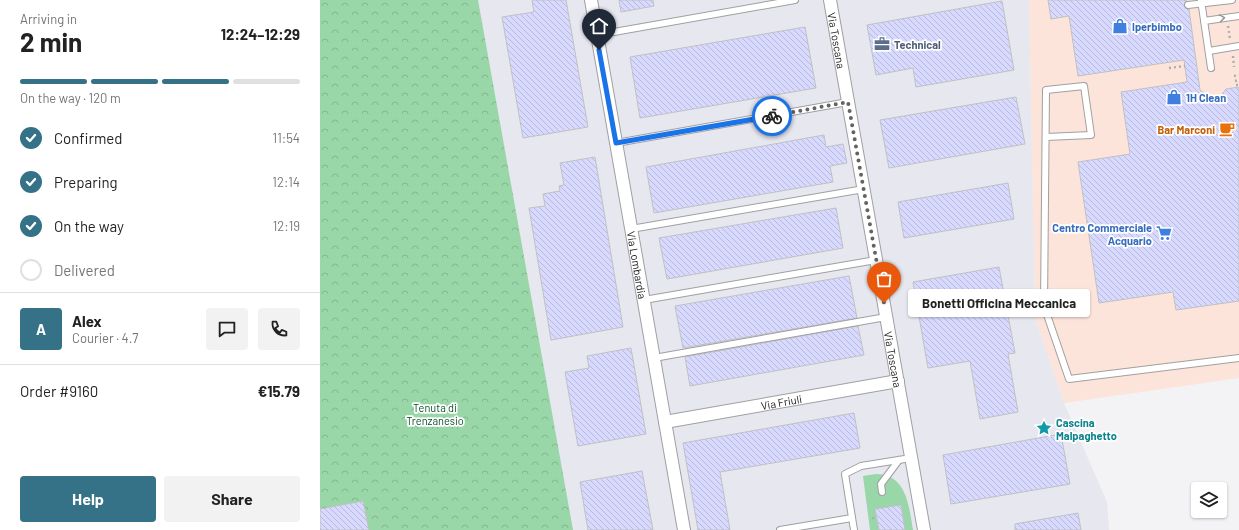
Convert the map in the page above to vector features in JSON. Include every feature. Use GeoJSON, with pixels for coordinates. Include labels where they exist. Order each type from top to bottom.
{"type":"FeatureCollection","features":[{"type":"Feature","properties":{"kind":"street","name":"Via Lombardia"},"geometry":{"type":"LineString","coordinates":[[591,0],[684,530]]}},
{"type":"Feature","properties":{"kind":"street","name":"Via Toscana"},"geometry":{"type":"LineString","coordinates":[[830,0],[924,530]]}},
{"type":"Feature","properties":{"kind":"street","name":"Via Friuli"},"geometry":{"type":"LineString","coordinates":[[665,422],[898,381]]}},
{"type":"Feature","properties":{"kind":"lane"},"geometry":{"type":"LineString","coordinates":[[597,35],[795,0]]}},
{"type":"Feature","properties":{"kind":"lane"},"geometry":{"type":"LineString","coordinates":[[1188,5],[1201,2],[1232,0]]}},
{"type":"Feature","properties":{"kind":"lane"},"geometry":{"type":"LineString","coordinates":[[1201,2],[1211,68]]}},
{"type":"Feature","properties":{"kind":"lane"},"geometry":{"type":"LineString","coordinates":[[1204,21],[1239,16]]}},
{"type":"Feature","properties":{"kind":"lane"},"geometry":{"type":"LineString","coordinates":[[1208,51],[1239,46]]}},
{"type":"Feature","properties":{"kind":"lane"},"geometry":{"type":"LineString","coordinates":[[1046,136],[1091,135],[1084,86],[1046,90],[1044,306],[1069,379],[1239,358]]}},
{"type":"Feature","properties":{"kind":"lane"},"geometry":{"type":"LineString","coordinates":[[616,143],[848,102]]}},
{"type":"Feature","properties":{"kind":"lane"},"geometry":{"type":"LineString","coordinates":[[631,229],[864,189]]}},
{"type":"Feature","properties":{"kind":"lane"},"geometry":{"type":"LineString","coordinates":[[644,300],[876,260]]}},
{"type":"Feature","properties":{"kind":"lane"},"geometry":{"type":"LineString","coordinates":[[654,358],[886,317]]}},
{"type":"Feature","properties":{"kind":"lane"},"geometry":{"type":"LineString","coordinates":[[854,530],[845,474],[861,466],[911,458]]}},
{"type":"Feature","properties":{"kind":"lane"},"geometry":{"type":"LineString","coordinates":[[882,492],[881,484],[899,460]]}},
{"type":"Feature","properties":{"kind":"lane"},"geometry":{"type":"LineString","coordinates":[[780,530],[852,518]]}},
{"type":"Feature","properties":{"kind":"path"},"geometry":{"type":"LineString","coordinates":[[1227,18],[1234,67]]}},
{"type":"Feature","properties":{"kind":"path"},"geometry":{"type":"LineString","coordinates":[[1169,68],[1185,66]]}},
{"type":"Feature","properties":{"kind":"path"},"geometry":{"type":"LineString","coordinates":[[1234,76],[1239,76]]}},
{"type":"Feature","properties":{"kind":"path"},"geometry":{"type":"LineString","coordinates":[[1235,81],[1239,80]]}},
{"type":"Feature","properties":{"kind":"path"},"geometry":{"type":"LineString","coordinates":[[873,517],[874,521]]}},
{"type":"Feature","properties":{"kind":"shaded area"},"geometry":{"type":"Polygon","coordinates":[[[477,0],[1029,0],[1035,318],[1064,403],[1107,502],[1109,530],[571,530],[477,0]]]}},
{"type":"Feature","properties":{"kind":"shaded area"},"geometry":{"type":"Polygon","coordinates":[[[1029,0],[1239,0],[1239,378],[1064,403],[1035,318],[1029,0]]]}},
{"type":"Feature","properties":{"kind":"green space","name":"Tenuta di Trenzanesio"},"geometry":{"type":"Polygon","coordinates":[[[320,0],[478,0],[573,530],[320,530],[320,0]]]}},
{"type":"Feature","properties":{"kind":"green space"},"geometry":{"type":"Polygon","coordinates":[[[876,474],[886,475],[894,480],[905,493],[913,530],[870,530],[863,476],[876,474]]]}},
{"type":"Feature","properties":{"kind":"building"},"geometry":{"type":"Polygon","coordinates":[[[532,0],[566,0],[588,127],[523,138],[502,17],[534,12],[532,0]]]}},
{"type":"Feature","properties":{"kind":"building"},"geometry":{"type":"Polygon","coordinates":[[[619,0],[653,0],[654,6],[621,12],[619,0]]]}},
{"type":"Feature","properties":{"kind":"building","name":"Centro Commerciale Acquario"},"geometry":{"type":"Polygon","coordinates":[[[1048,0],[1187,0],[1184,6],[1189,9],[1200,90],[1216,102],[1226,89],[1239,87],[1239,301],[1176,310],[1173,292],[1099,303],[1078,162],[1130,154],[1121,92],[1187,82],[1184,60],[1078,76],[1069,16],[1051,19],[1048,0]]]}},
{"type":"Feature","properties":{"kind":"building"},"geometry":{"type":"Polygon","coordinates":[[[1002,1],[1014,70],[916,87],[913,68],[876,75],[867,25],[1002,1]]]}},
{"type":"Feature","properties":{"kind":"building"},"geometry":{"type":"Polygon","coordinates":[[[805,27],[816,88],[640,118],[630,57],[805,27]]]}},
{"type":"Feature","properties":{"kind":"building"},"geometry":{"type":"Polygon","coordinates":[[[1016,97],[1025,144],[889,168],[880,120],[1016,97]]]}},
{"type":"Feature","properties":{"kind":"building"},"geometry":{"type":"Polygon","coordinates":[[[824,135],[826,147],[843,144],[847,163],[830,166],[833,182],[654,213],[646,167],[824,135]]]}},
{"type":"Feature","properties":{"kind":"building"},"geometry":{"type":"Polygon","coordinates":[[[595,157],[623,327],[551,340],[529,208],[545,206],[543,194],[560,191],[559,186],[564,185],[560,163],[595,157]]]}},
{"type":"Feature","properties":{"kind":"building"},"geometry":{"type":"Polygon","coordinates":[[[1008,183],[1014,219],[904,238],[898,202],[1008,183]]]}},
{"type":"Feature","properties":{"kind":"building"},"geometry":{"type":"Polygon","coordinates":[[[836,208],[843,248],[667,279],[659,238],[836,208]]]}},
{"type":"Feature","properties":{"kind":"building"},"geometry":{"type":"Polygon","coordinates":[[[999,267],[1015,353],[1008,354],[1018,412],[980,419],[970,361],[928,368],[913,282],[999,267]]]}},
{"type":"Feature","properties":{"kind":"building"},"geometry":{"type":"Polygon","coordinates":[[[849,276],[857,318],[683,348],[675,306],[849,276]]]}},
{"type":"Feature","properties":{"kind":"building"},"geometry":{"type":"Polygon","coordinates":[[[858,326],[864,355],[690,386],[685,357],[858,326]]]}},
{"type":"Feature","properties":{"kind":"building"},"geometry":{"type":"Polygon","coordinates":[[[631,348],[646,434],[578,446],[565,372],[589,368],[587,356],[631,348]]]}},
{"type":"Feature","properties":{"kind":"building"},"geometry":{"type":"Polygon","coordinates":[[[854,413],[860,448],[720,472],[730,530],[698,530],[683,443],[854,413]]]}},
{"type":"Feature","properties":{"kind":"building"},"geometry":{"type":"Polygon","coordinates":[[[1061,434],[1070,484],[951,504],[943,455],[1061,434]]]}},
{"type":"Feature","properties":{"kind":"building"},"geometry":{"type":"Polygon","coordinates":[[[642,471],[653,530],[588,530],[580,482],[642,471]]]}},
{"type":"Feature","properties":{"kind":"building"},"geometry":{"type":"Polygon","coordinates":[[[363,501],[369,530],[320,530],[320,509],[363,501]]]}},
{"type":"Feature","properties":{"kind":"building"},"geometry":{"type":"Polygon","coordinates":[[[901,505],[905,530],[879,530],[875,509],[901,505]]]}},
{"type":"Feature","properties":{"kind":"building"},"geometry":{"type":"Polygon","coordinates":[[[1078,513],[1081,530],[1015,530],[1015,524],[1078,513]]]}},
{"type":"Feature","properties":{"kind":"way so far"},"geometry":{"type":"LineString","coordinates":[[772,116],[848,102],[884,303]]}},
{"type":"Feature","properties":{"kind":"place","name":"Iperbimbo"},"geometry":{"type":"Point","coordinates":[1120,26]}},
{"type":"Feature","properties":{"kind":"place","name":"Technical"},"geometry":{"type":"Point","coordinates":[882,44]}},
{"type":"Feature","properties":{"kind":"place","name":"1H Clean"},"geometry":{"type":"Point","coordinates":[1174,97]}},
{"type":"Feature","properties":{"kind":"place","name":"Bar Marconi"},"geometry":{"type":"Point","coordinates":[1227,129]}},
{"type":"Feature","properties":{"kind":"place","name":"Centro Commerciale Acquario"},"geometry":{"type":"Point","coordinates":[1164,233]}},
{"type":"Feature","properties":{"kind":"place","name":"Bonetti Officina Meccanica"},"geometry":{"type":"Point","coordinates":[884,303]}},
{"type":"Feature","properties":{"kind":"place","name":"Cascina Malpaghetto"},"geometry":{"type":"Point","coordinates":[1044,428]}},
{"type":"Feature","properties":{"kind":"route"},"geometry":{"type":"LineString","coordinates":[[599,50],[616,143],[772,116]]}}]}
